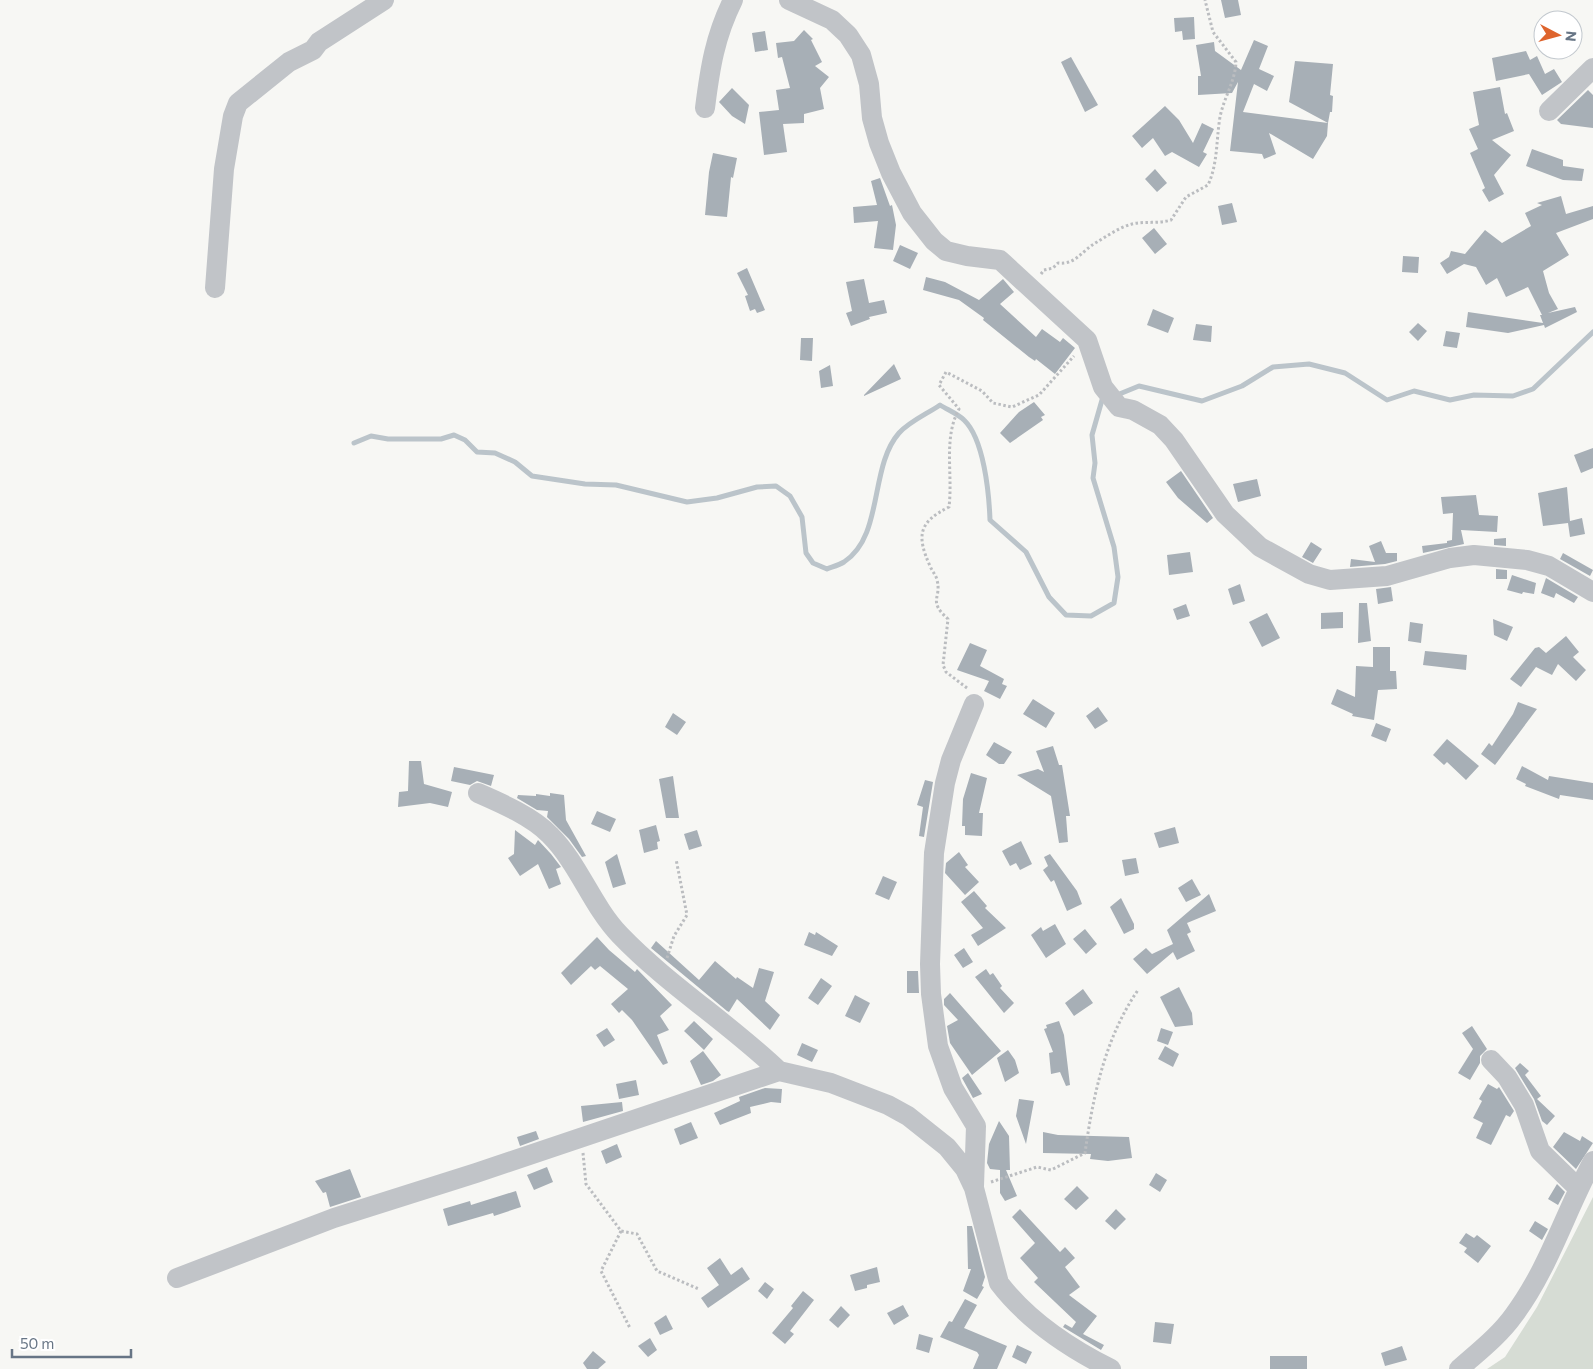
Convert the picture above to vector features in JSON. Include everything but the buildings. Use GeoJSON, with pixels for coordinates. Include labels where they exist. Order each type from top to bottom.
{"type":"FeatureCollection","features":[{"type":"Feature","properties":{"kind":"street"},"geometry":{"type":"LineString","coordinates":[[215,288],[224,169],[233,116],[238,103],[289,62],[313,50],[319,42],[384,0]]}},
{"type":"Feature","properties":{"kind":"street"},"geometry":{"type":"LineString","coordinates":[[705,108],[710,60],[722,23],[733,0]]}},
{"type":"Feature","properties":{"kind":"street"},"geometry":{"type":"LineString","coordinates":[[789,0],[832,20],[848,35],[861,55],[869,84],[872,118],[879,143],[891,173],[912,213],[934,241],[946,251],[1000,260],[1087,340],[1103,387],[1118,407],[1133,410],[1160,425],[1174,440],[1225,514],[1260,547],[1309,574],[1330,580],[1387,576],[1450,558],[1474,555],[1527,560],[1549,566],[1593,592]]}},
{"type":"Feature","properties":{"kind":"street"},"geometry":{"type":"LineString","coordinates":[[1549,110],[1593,68]]}},
{"type":"Feature","properties":{"kind":"street"},"geometry":{"type":"LineString","coordinates":[[974,704],[951,760],[934,853],[930,964],[931,994],[938,1046],[953,1088],[976,1126],[974,1188]]}},
{"type":"Feature","properties":{"kind":"street"},"geometry":{"type":"LineString","coordinates":[[478,793],[512,809],[550,834],[619,934],[663,973],[750,1044],[779,1071],[831,1083],[888,1105],[908,1116],[947,1147],[965,1169],[974,1188],[994,1269],[1004,1289],[1021,1308],[1058,1338],[1112,1369]]}},
{"type":"Feature","properties":{"kind":"street"},"geometry":{"type":"LineString","coordinates":[[1491,1060],[1508,1077],[1524,1105],[1540,1151],[1578,1188]]}},
{"type":"Feature","properties":{"kind":"street"},"geometry":{"type":"LineString","coordinates":[[177,1278],[334,1218],[581,1138],[779,1071]]}},
{"type":"Feature","properties":{"kind":"street"},"geometry":{"type":"LineString","coordinates":[[1459,1369],[1496,1336],[1527,1296],[1560,1233],[1578,1188],[1593,1161]]}},
{"type":"Feature","properties":{"kind":"path"},"geometry":{"type":"LineString","coordinates":[[1042,282],[1041,274],[1044,270],[1053,268],[1058,263],[1068,265],[1087,248],[1131,224],[1159,224],[1171,220],[1186,197],[1208,185],[1216,164],[1220,117],[1236,77],[1236,62],[1213,32],[1205,0]]}},
{"type":"Feature","properties":{"kind":"path"},"geometry":{"type":"LineString","coordinates":[[974,704],[976,694],[946,672],[944,665],[948,619],[939,611],[935,601],[937,581],[922,548],[922,532],[927,520],[949,507],[951,489],[950,436],[952,421],[959,409],[939,385],[946,372],[982,390],[993,403],[1012,407],[1039,395],[1087,340]]}},
{"type":"Feature","properties":{"kind":"path"},"geometry":{"type":"LineString","coordinates":[[663,973],[674,936],[687,915],[676,859]]}},
{"type":"Feature","properties":{"kind":"path"},"geometry":{"type":"LineString","coordinates":[[974,1188],[1037,1167],[1051,1170],[1085,1153],[1090,1114],[1110,1043],[1126,1008],[1138,990]]}},
{"type":"Feature","properties":{"kind":"path"},"geometry":{"type":"LineString","coordinates":[[581,1138],[586,1184],[621,1231],[637,1234],[657,1271],[699,1289]]}},
{"type":"Feature","properties":{"kind":"path"},"geometry":{"type":"LineString","coordinates":[[621,1231],[601,1271],[630,1328]]}},
{"type":"Feature","properties":{"kind":"shaded area"},"geometry":{"type":"Polygon","coordinates":[[[1593,1197],[1593,1369],[1487,1369],[1505,1357],[1537,1307],[1593,1197]]]}},
{"type":"Feature","properties":{"kind":"waterway"},"geometry":{"type":"LineString","coordinates":[[1117,395],[1139,386],[1202,401],[1242,386],[1273,367],[1309,364],[1345,373],[1387,400],[1414,391],[1450,400],[1474,395],[1513,396],[1533,389],[1593,332]]}},
{"type":"Feature","properties":{"kind":"waterway"},"geometry":{"type":"LineString","coordinates":[[354,443],[371,436],[388,439],[441,439],[454,435],[465,440],[477,452],[495,453],[515,462],[532,476],[585,484],[616,485],[687,502],[717,498],[757,487],[776,486],[790,496],[802,517],[806,553],[813,563],[827,569],[844,562],[857,550],[865,536],[871,519],[883,464],[890,447],[899,433],[913,421],[940,405],[964,420],[976,440],[981,453],[987,482],[990,520],[1026,552],[1049,597],[1066,615],[1091,616],[1114,603],[1118,577],[1114,547],[1093,478],[1095,463],[1092,435],[1102,400],[1106,398]]}}]}
